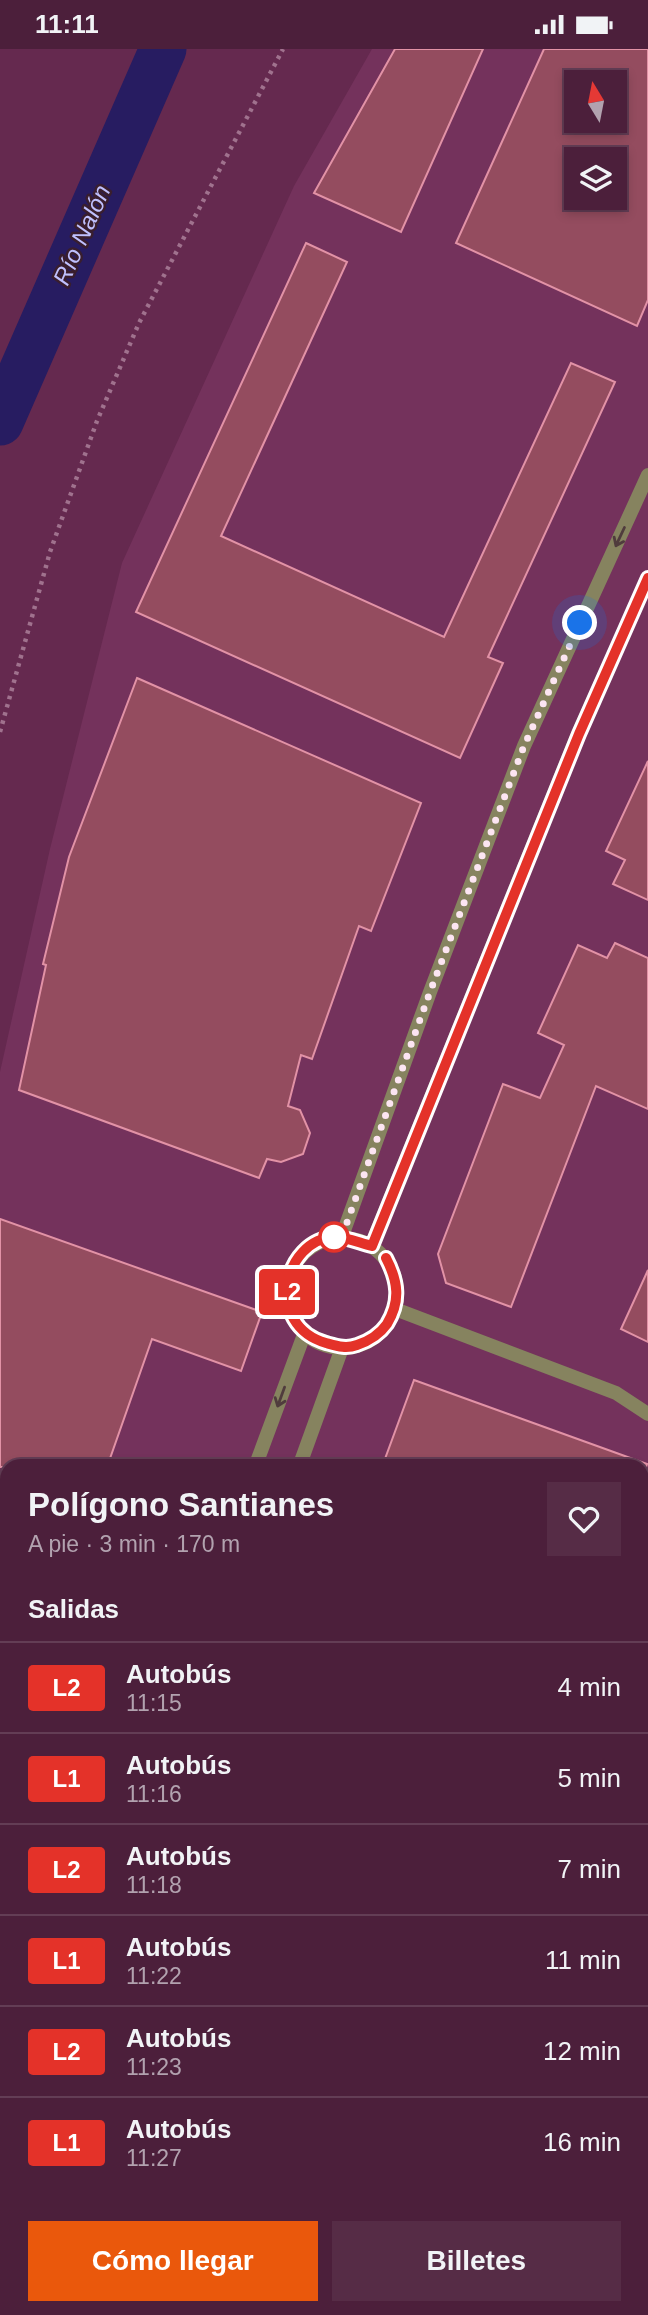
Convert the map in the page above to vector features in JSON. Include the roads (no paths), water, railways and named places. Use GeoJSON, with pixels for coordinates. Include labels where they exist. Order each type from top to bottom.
{"type":"FeatureCollection","features":[{"type":"Feature","properties":{"kind":"street"},"geometry":{"type":"LineString","coordinates":[[341,1239],[415,1031],[524,746],[648,475]]}},
{"type":"Feature","properties":{"kind":"street"},"geometry":{"type":"LineString","coordinates":[[372,1246],[579,734],[648,578]]}},
{"type":"Feature","properties":{"kind":"street"},"geometry":{"type":"LineString","coordinates":[[334,1237],[372,1246],[386,1258],[395,1276],[395,1309],[386,1326],[371,1339],[342,1348],[312,1339],[289,1309],[288,1279],[296,1261],[316,1243],[334,1237]]}},
{"type":"Feature","properties":{"kind":"street"},"geometry":{"type":"LineString","coordinates":[[395,1309],[616,1393],[648,1415]]}},
{"type":"Feature","properties":{"kind":"street"},"geometry":{"type":"LineString","coordinates":[[258,1459],[304,1332]]}},
{"type":"Feature","properties":{"kind":"street"},"geometry":{"type":"LineString","coordinates":[[302,1459],[342,1348]]}},
{"type":"Feature","properties":{"kind":"waterway","name":"Río Nalón"},"geometry":{"type":"LineString","coordinates":[[0,422],[163,49]]}}]}
